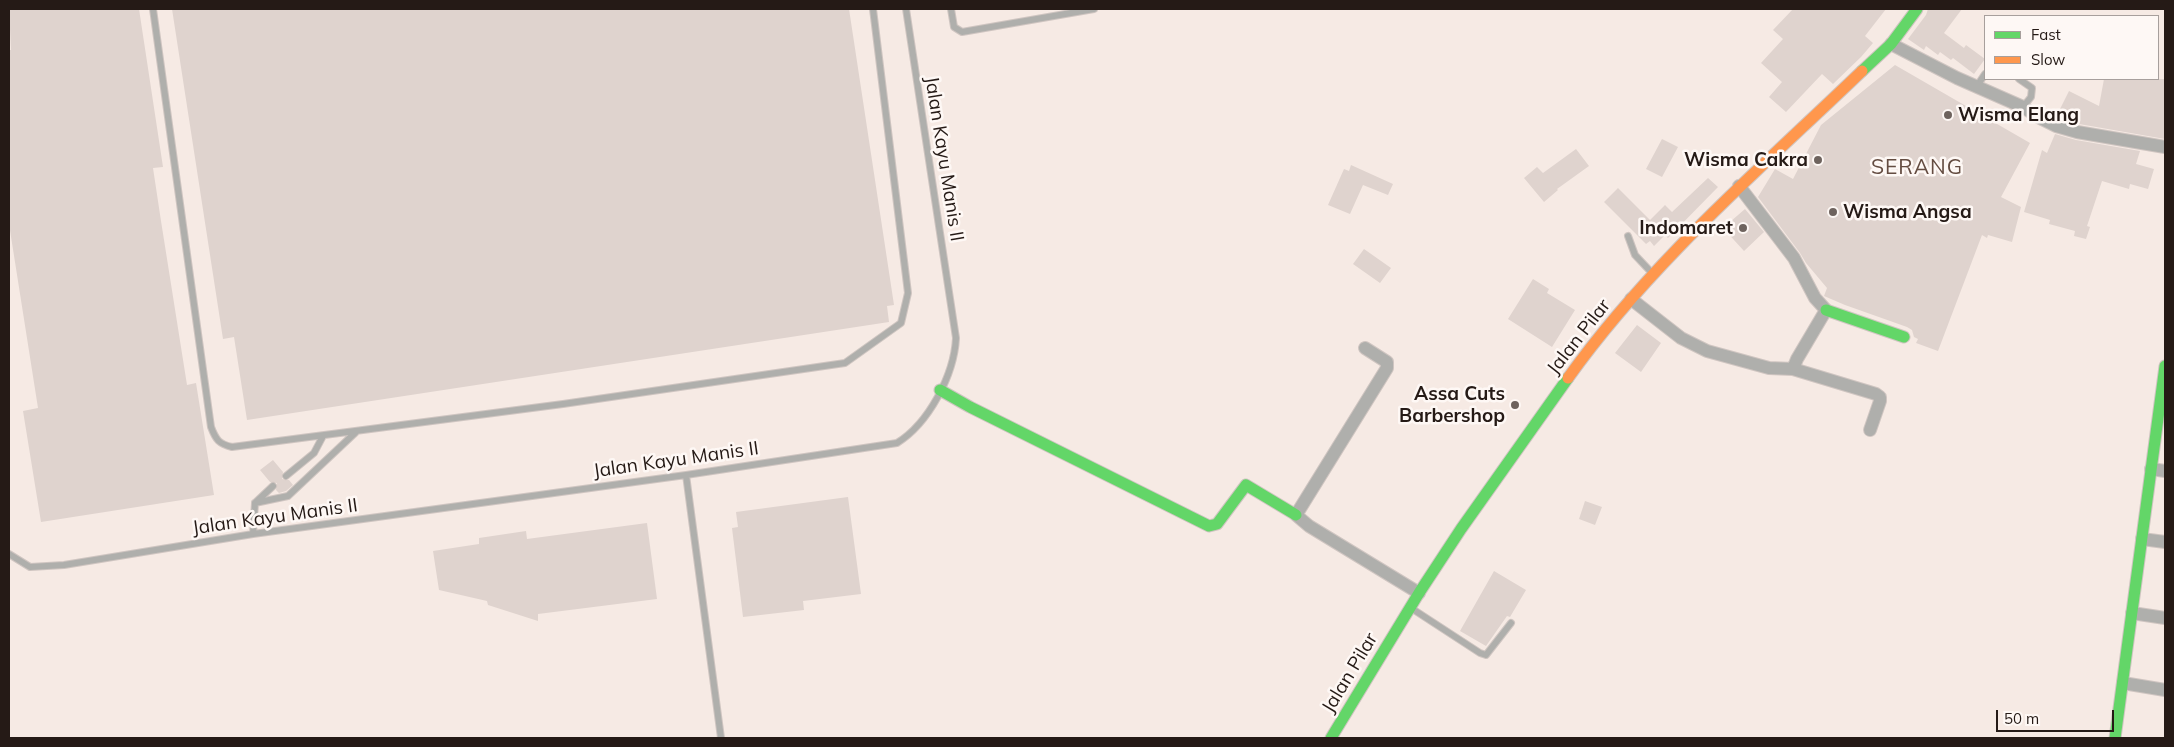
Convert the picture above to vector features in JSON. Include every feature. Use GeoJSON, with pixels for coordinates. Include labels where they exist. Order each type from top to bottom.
{"type":"FeatureCollection","features":[{"type":"Feature","properties":{"kind":"street","name":"Jalan Pilar"},"geometry":{"type":"LineString","coordinates":[[1330,738],[1418,593],[1466,521],[1583,356],[1653,274],[1739,186],[1891,44],[1917,9]]}},
{"type":"Feature","properties":{"kind":"street"},"geometry":{"type":"LineString","coordinates":[[1891,44],[1957,78],[2023,107],[2047,122],[2066,129],[2165,148]]}},
{"type":"Feature","properties":{"kind":"street"},"geometry":{"type":"LineString","coordinates":[[1739,186],[1794,258],[1815,298],[1826,310],[1904,337]]}},
{"type":"Feature","properties":{"kind":"street"},"geometry":{"type":"LineString","coordinates":[[1631,299],[1681,338],[1707,351],[1769,368],[1794,369],[1879,395],[1880,402],[1870,430]]}},
{"type":"Feature","properties":{"kind":"street"},"geometry":{"type":"LineString","coordinates":[[1794,369],[1797,359],[1826,310]]}},
{"type":"Feature","properties":{"kind":"street"},"geometry":{"type":"LineString","coordinates":[[1296,515],[1387,368],[1387,362],[1364,348]]}},
{"type":"Feature","properties":{"kind":"street"},"geometry":{"type":"LineString","coordinates":[[2115,738],[2151,469],[2163,404],[2165,366]]}},
{"type":"Feature","properties":{"kind":"street"},"geometry":{"type":"LineString","coordinates":[[940,390],[970,407],[1210,526],[1218,524],[1246,485],[1418,593]]}},
{"type":"Feature","properties":{"kind":"street"},"geometry":{"type":"LineString","coordinates":[[2151,469],[2165,471]]}},
{"type":"Feature","properties":{"kind":"street"},"geometry":{"type":"LineString","coordinates":[[2142,539],[2165,542]]}},
{"type":"Feature","properties":{"kind":"street"},"geometry":{"type":"LineString","coordinates":[[2132,613],[2165,618]]}},
{"type":"Feature","properties":{"kind":"street"},"geometry":{"type":"LineString","coordinates":[[2123,684],[2165,690]]}},
{"type":"Feature","properties":{"kind":"lane"},"geometry":{"type":"LineString","coordinates":[[153,9],[211,427],[216,439],[222,444],[232,447],[356,432],[845,363],[901,323],[908,294],[873,9]]}},
{"type":"Feature","properties":{"kind":"lane","name":"Jalan Kayu Manis II"},"geometry":{"type":"LineString","coordinates":[[9,554],[30,567],[64,565],[253,534],[686,475],[897,443],[909,435],[930,411],[955,354],[956,338],[906,9]]}},
{"type":"Feature","properties":{"kind":"lane"},"geometry":{"type":"LineString","coordinates":[[951,9],[954,27],[962,32],[1094,9]]}},
{"type":"Feature","properties":{"kind":"lane"},"geometry":{"type":"LineString","coordinates":[[1977,86],[1984,76]]}},
{"type":"Feature","properties":{"kind":"lane"},"geometry":{"type":"LineString","coordinates":[[2020,80],[2032,88],[2031,98],[2023,107]]}},
{"type":"Feature","properties":{"kind":"lane"},"geometry":{"type":"LineString","coordinates":[[1628,236],[1635,255],[1653,274]]}},
{"type":"Feature","properties":{"kind":"lane"},"geometry":{"type":"LineString","coordinates":[[255,503],[288,496],[356,432]]}},
{"type":"Feature","properties":{"kind":"lane"},"geometry":{"type":"LineString","coordinates":[[286,476],[314,453],[323,436]]}},
{"type":"Feature","properties":{"kind":"lane"},"geometry":{"type":"LineString","coordinates":[[686,475],[721,738]]}},
{"type":"Feature","properties":{"kind":"lane"},"geometry":{"type":"LineString","coordinates":[[253,534],[255,503],[273,486]]}},
{"type":"Feature","properties":{"kind":"lane"},"geometry":{"type":"LineString","coordinates":[[1410,608],[1486,655],[1511,623]]}},
{"type":"Feature","properties":{"kind":"building"},"geometry":{"type":"Polygon","coordinates":[[[9,9],[139,9],[163,167],[153,168],[161,221],[187,385],[196,383],[214,495],[41,522],[23,411],[38,408],[9,224],[9,50],[11,50],[9,9]]]}},
{"type":"Feature","properties":{"kind":"building"},"geometry":{"type":"Polygon","coordinates":[[[172,9],[849,9],[894,305],[887,306],[889,322],[247,420],[234,337],[223,339],[172,9]]]}},
{"type":"Feature","properties":{"kind":"building"},"geometry":{"type":"Polygon","coordinates":[[[1793,9],[1886,9],[1865,36],[1873,43],[1861,57],[1833,84],[1822,74],[1786,112],[1769,97],[1782,82],[1761,63],[1783,39],[1773,30],[1793,9]]]}},
{"type":"Feature","properties":{"kind":"building"},"geometry":{"type":"Polygon","coordinates":[[[1928,9],[1962,9],[1944,33],[1964,48],[1966,45],[1984,58],[1974,74],[1953,58],[1951,60],[1940,52],[1938,55],[1926,46],[1924,50],[1908,39],[1926,15],[1928,9]]]}},
{"type":"Feature","properties":{"kind":"building"},"geometry":{"type":"Polygon","coordinates":[[[1895,65],[2030,143],[2001,197],[2021,207],[2012,242],[1988,235],[1987,238],[1982,235],[1938,351],[1916,343],[1918,339],[1914,337],[1912,330],[1907,327],[1824,296],[1827,288],[1806,263],[1758,197],[1775,169],[1793,179],[1821,125],[1895,65]]]}},
{"type":"Feature","properties":{"kind":"building"},"geometry":{"type":"Polygon","coordinates":[[[2165,79],[2165,139],[2079,124],[2061,119],[2063,113],[2059,111],[2069,91],[2099,106],[2104,80],[2165,79]]]}},
{"type":"Feature","properties":{"kind":"building"},"geometry":{"type":"Polygon","coordinates":[[[2055,134],[2076,140],[2140,151],[2136,164],[2154,169],[2148,189],[2130,184],[2129,189],[2102,181],[2087,226],[2090,227],[2086,239],[2074,236],[2075,231],[2049,224],[2050,220],[2024,212],[2042,150],[2047,153],[2055,134]]]}},
{"type":"Feature","properties":{"kind":"building"},"geometry":{"type":"Polygon","coordinates":[[[1662,139],[1678,147],[1662,177],[1646,169],[1662,139]]]}},
{"type":"Feature","properties":{"kind":"building"},"geometry":{"type":"Polygon","coordinates":[[[1576,149],[1589,166],[1557,189],[1544,202],[1524,178],[1537,167],[1543,173],[1576,149]]]}},
{"type":"Feature","properties":{"kind":"building"},"geometry":{"type":"Polygon","coordinates":[[[1351,165],[1393,184],[1388,195],[1363,185],[1350,214],[1328,205],[1344,169],[1349,171],[1351,165]]]}},
{"type":"Feature","properties":{"kind":"building"},"geometry":{"type":"Polygon","coordinates":[[[1708,178],[1718,187],[1668,238],[1665,235],[1654,246],[1650,241],[1646,244],[1604,202],[1618,188],[1650,220],[1665,205],[1672,212],[1708,178]]]}},
{"type":"Feature","properties":{"kind":"building"},"geometry":{"type":"Polygon","coordinates":[[[1745,209],[1764,232],[1744,251],[1723,228],[1745,209]]]}},
{"type":"Feature","properties":{"kind":"building"},"geometry":{"type":"Polygon","coordinates":[[[1364,249],[1391,268],[1380,283],[1353,264],[1364,249]]]}},
{"type":"Feature","properties":{"kind":"building"},"geometry":{"type":"Polygon","coordinates":[[[1533,279],[1549,289],[1547,293],[1575,310],[1552,347],[1508,319],[1533,279]]]}},
{"type":"Feature","properties":{"kind":"building"},"geometry":{"type":"Polygon","coordinates":[[[1637,325],[1661,343],[1641,372],[1615,353],[1637,325]]]}},
{"type":"Feature","properties":{"kind":"building"},"geometry":{"type":"Polygon","coordinates":[[[273,460],[283,472],[282,479],[289,480],[293,485],[286,491],[279,493],[276,490],[277,483],[270,482],[260,470],[273,460]]]}},
{"type":"Feature","properties":{"kind":"building"},"geometry":{"type":"Polygon","coordinates":[[[848,497],[861,594],[803,601],[804,610],[743,617],[732,528],[738,527],[736,512],[848,497]]]}},
{"type":"Feature","properties":{"kind":"building"},"geometry":{"type":"Polygon","coordinates":[[[1585,501],[1602,507],[1595,525],[1579,519],[1585,501]]]}},
{"type":"Feature","properties":{"kind":"building"},"geometry":{"type":"Polygon","coordinates":[[[647,523],[657,599],[538,614],[538,621],[488,605],[487,601],[439,590],[433,551],[479,544],[479,538],[526,531],[527,539],[647,523]]]}},
{"type":"Feature","properties":{"kind":"building"},"geometry":{"type":"Polygon","coordinates":[[[1494,571],[1526,590],[1510,617],[1507,616],[1486,646],[1460,631],[1494,571]]]}},
{"type":"Feature","properties":{"kind":"traffic: fast"},"geometry":{"type":"LineString","coordinates":[[1862,71],[1891,44],[1917,9]]}},
{"type":"Feature","properties":{"kind":"traffic: fast"},"geometry":{"type":"LineString","coordinates":[[1826,310],[1904,337]]}},
{"type":"Feature","properties":{"kind":"traffic: fast"},"geometry":{"type":"LineString","coordinates":[[2115,738],[2165,366]]}},
{"type":"Feature","properties":{"kind":"traffic: fast"},"geometry":{"type":"LineString","coordinates":[[1331,738],[1419,593],[1461,529],[1568,378]]}},
{"type":"Feature","properties":{"kind":"traffic: fast"},"geometry":{"type":"LineString","coordinates":[[940,390],[970,407],[1209,526],[1217,524],[1246,485],[1296,515]]}},
{"type":"Feature","properties":{"kind":"traffic: slow"},"geometry":{"type":"LineString","coordinates":[[1568,378],[1600,336],[1671,256],[1746,181],[1862,71]]}},
{"type":"Feature","properties":{"kind":"place","name":"Wisma Elang"},"geometry":{"type":"Point","coordinates":[1948,115]}},
{"type":"Feature","properties":{"kind":"place","name":"Wisma Cakra"},"geometry":{"type":"Point","coordinates":[1818,160]}},
{"type":"Feature","properties":{"kind":"place","name":"Wisma Angsa"},"geometry":{"type":"Point","coordinates":[1833,212]}},
{"type":"Feature","properties":{"kind":"place","name":"Indomaret"},"geometry":{"type":"Point","coordinates":[1743,228]}},
{"type":"Feature","properties":{"kind":"place","name":"Assa Cuts Barbershop"},"geometry":{"type":"Point","coordinates":[1515,405]}},
{"type":"Feature","properties":{"kind":"district","name":"SERANG"},"geometry":{"type":"Point","coordinates":[1917,168]}}]}
